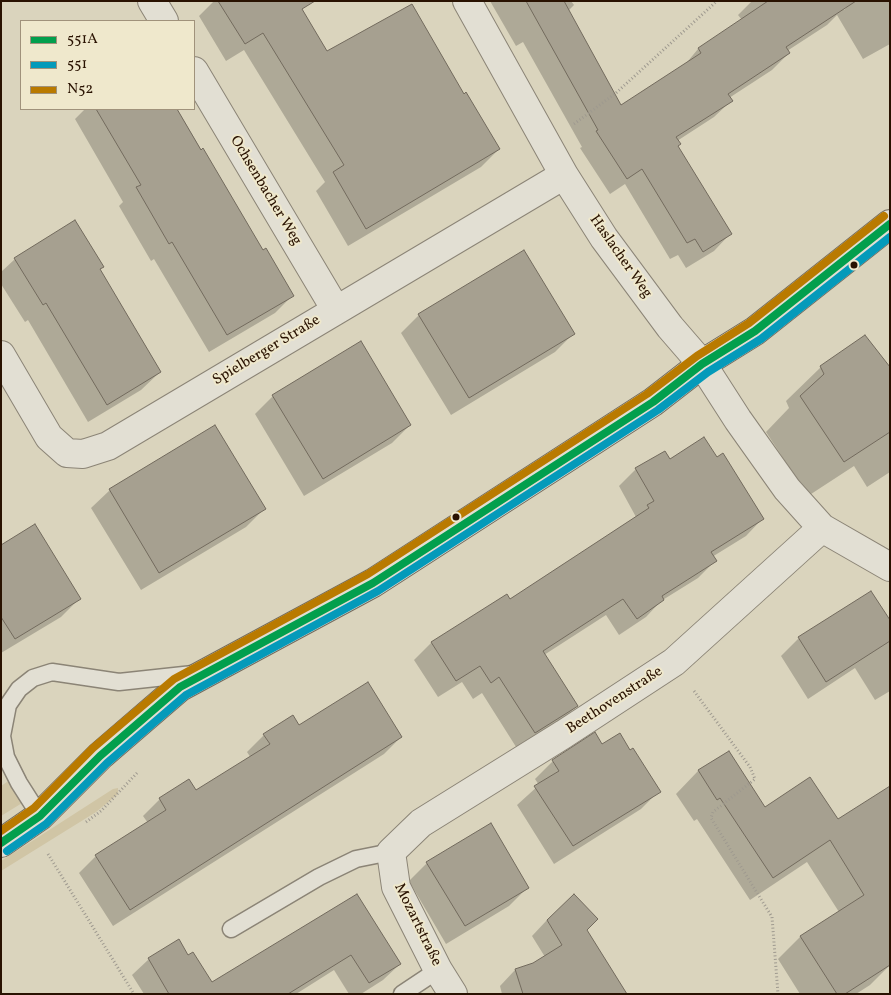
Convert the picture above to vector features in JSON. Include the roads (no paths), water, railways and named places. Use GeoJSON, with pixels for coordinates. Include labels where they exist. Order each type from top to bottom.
{"type":"FeatureCollection","features":[{"type":"Feature","properties":{"kind":"street"},"geometry":{"type":"LineString","coordinates":[[152,1],[163,20]]}},
{"type":"Feature","properties":{"kind":"street","name":"Haslacher Weg"},"geometry":{"type":"LineString","coordinates":[[467,1],[564,175],[604,238],[670,326],[702,364]]}},
{"type":"Feature","properties":{"kind":"street","name":"Ochsenbacher Weg"},"geometry":{"type":"LineString","coordinates":[[195,73],[336,310]]}},
{"type":"Feature","properties":{"kind":"street","name":"Spielberger Straße"},"geometry":{"type":"LineString","coordinates":[[1,355],[49,437],[67,453],[82,454],[108,446],[564,175]]}},
{"type":"Feature","properties":{"kind":"street"},"geometry":{"type":"LineString","coordinates":[[1,843],[40,816],[107,750],[180,687],[373,583],[652,402],[702,364],[755,332],[890,224]]}},
{"type":"Feature","properties":{"kind":"street"},"geometry":{"type":"LineString","coordinates":[[702,364],[738,420],[787,489],[822,528],[890,567]]}},
{"type":"Feature","properties":{"kind":"street","name":"Beethovenstraße"},"geometry":{"type":"LineString","coordinates":[[391,852],[421,823],[564,734],[674,662],[822,528]]}},
{"type":"Feature","properties":{"kind":"street","name":"Mozartstraße"},"geometry":{"type":"LineString","coordinates":[[391,852],[396,887],[438,970],[453,994]]}},
{"type":"Feature","properties":{"kind":"lane"},"geometry":{"type":"LineString","coordinates":[[40,816],[19,783],[6,757],[2,736],[8,705],[19,689],[33,678],[52,672],[119,682],[208,672]]}},
{"type":"Feature","properties":{"kind":"lane"},"geometry":{"type":"LineString","coordinates":[[231,929],[319,877],[356,858],[391,852]]}},
{"type":"Feature","properties":{"kind":"lane"},"geometry":{"type":"LineString","coordinates":[[402,994],[438,970]]}}]}
